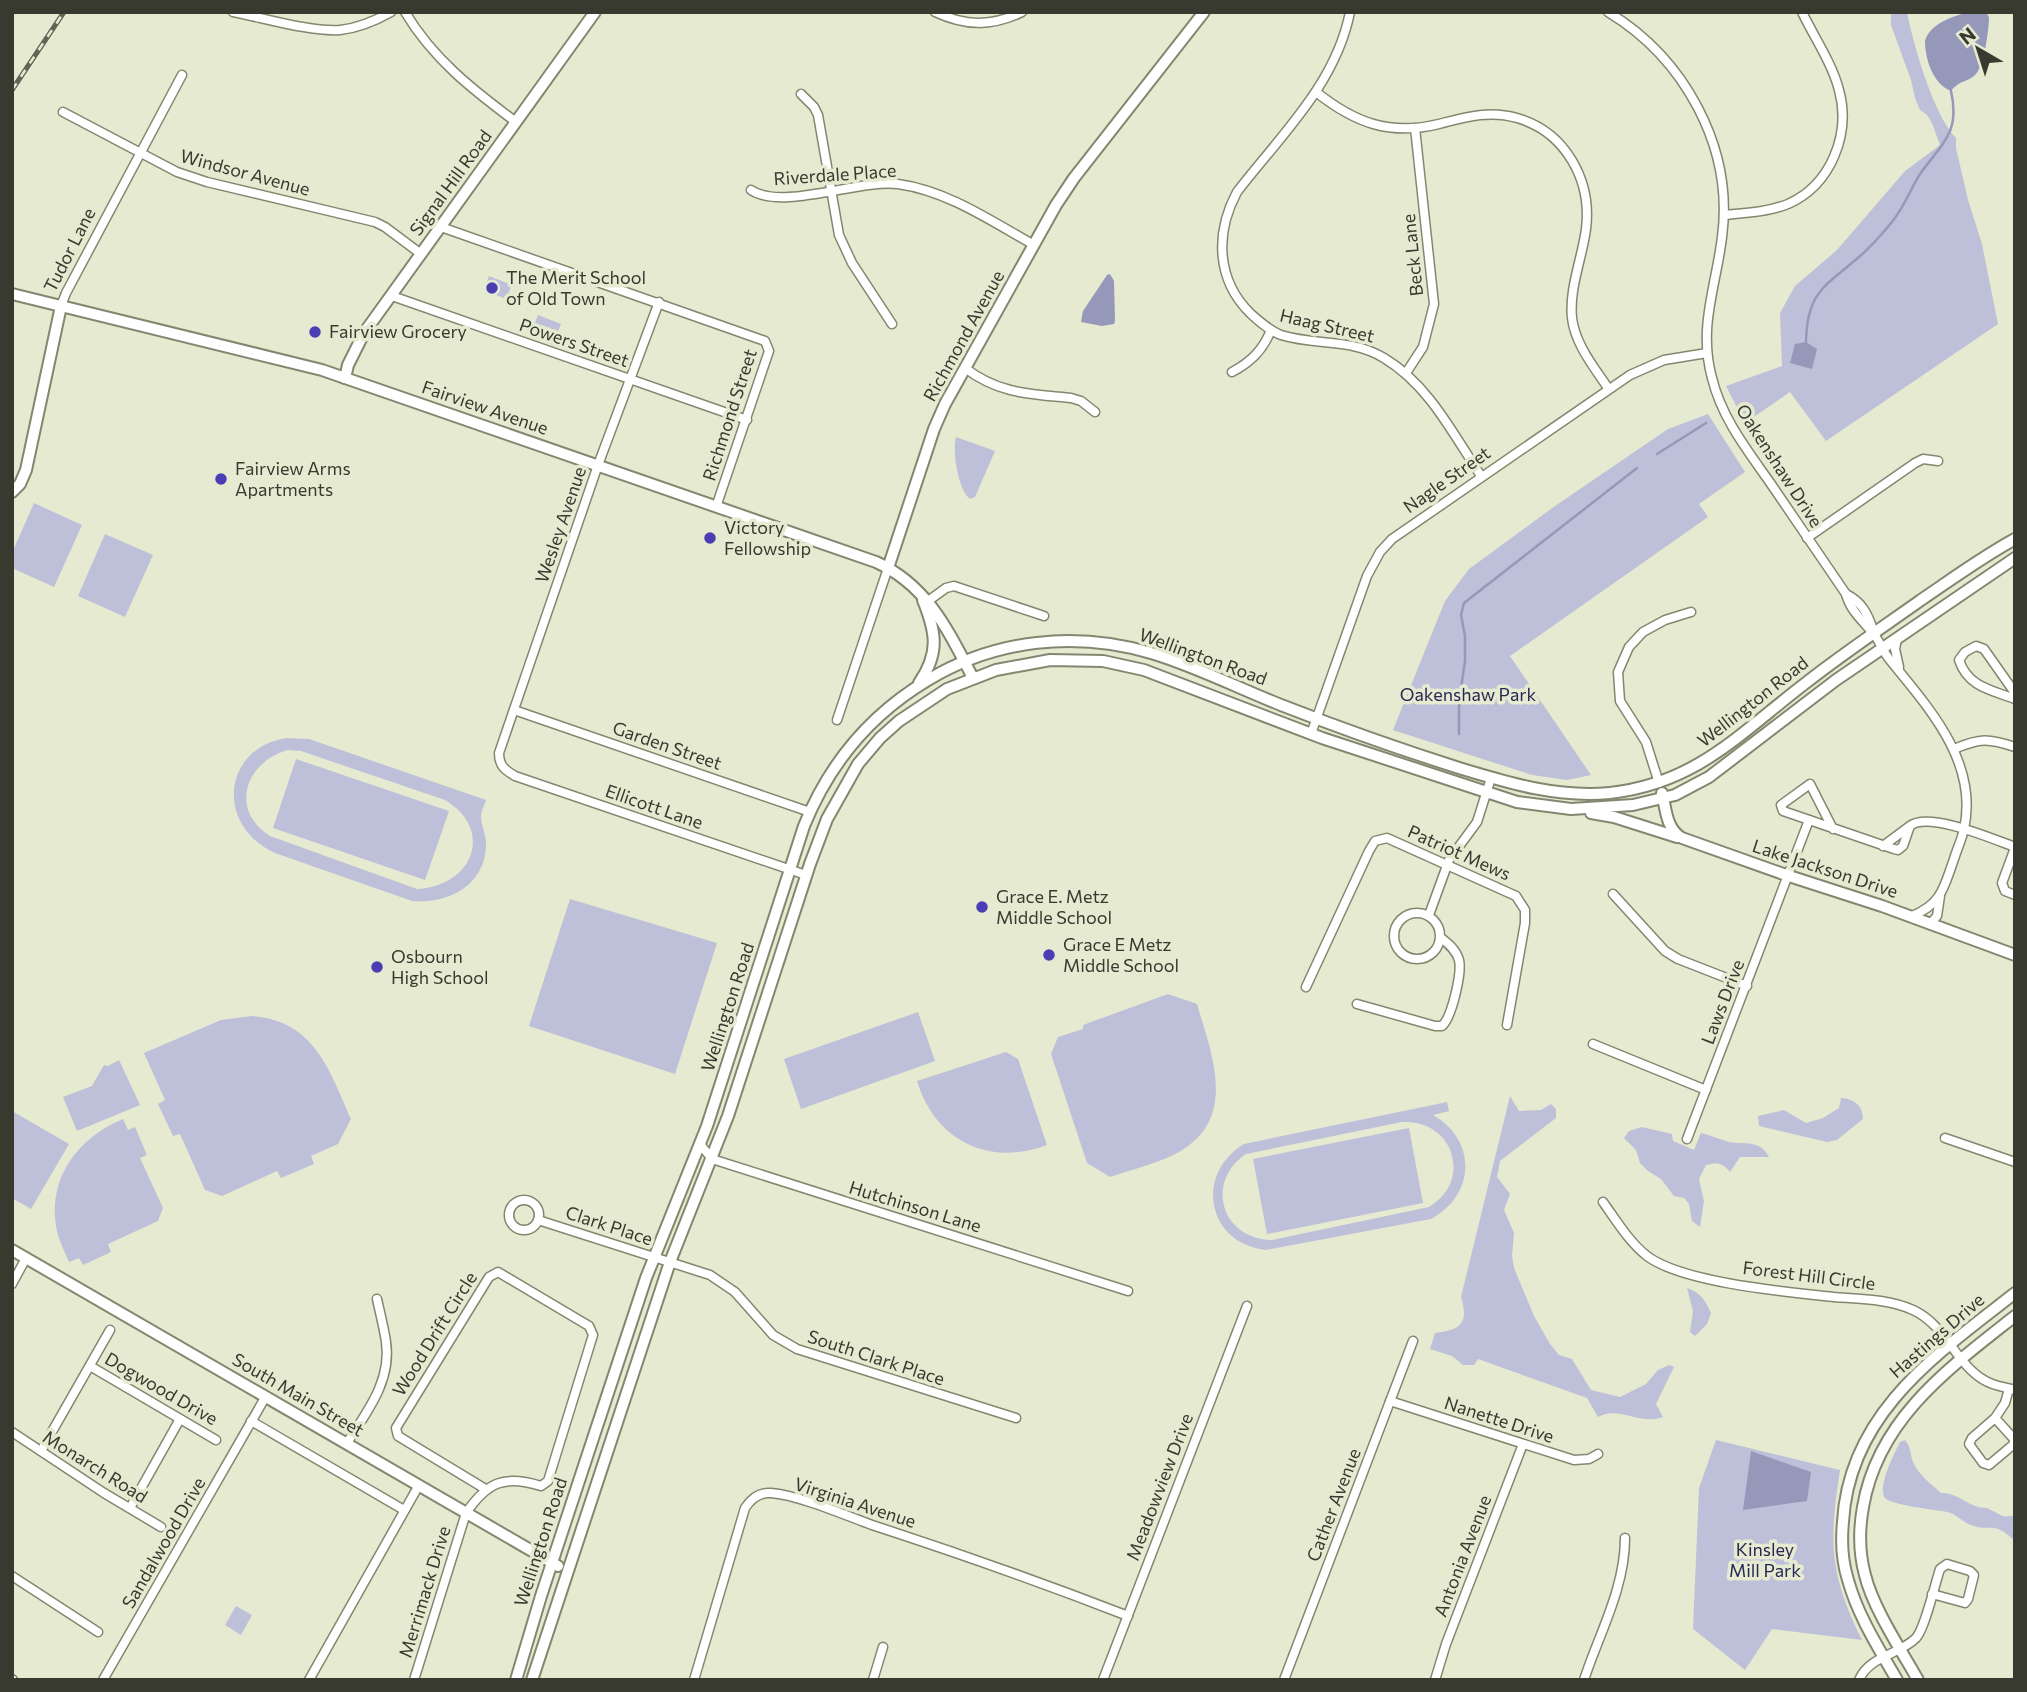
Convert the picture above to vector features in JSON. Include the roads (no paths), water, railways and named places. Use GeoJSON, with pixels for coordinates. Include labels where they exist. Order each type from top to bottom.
{"type":"FeatureCollection","features":[{"type":"Feature","properties":{"kind":"main road","name":"Signal Hill Road"},"geometry":{"type":"LineString","coordinates":[[345,378],[358,344],[595,12]]}},
{"type":"Feature","properties":{"kind":"main road","name":"Richmond Avenue"},"geometry":{"type":"LineString","coordinates":[[888,568],[934,429],[1034,245],[1074,178],[1204,12]]}},
{"type":"Feature","properties":{"kind":"main road","name":"Fairview Avenue"},"geometry":{"type":"LineString","coordinates":[[12,294],[322,370],[888,568],[928,601],[954,639],[973,678]]}},
{"type":"Feature","properties":{"kind":"main road","name":"Tudor Lane"},"geometry":{"type":"LineString","coordinates":[[12,492],[20,484],[26,470],[61,306]]}},
{"type":"Feature","properties":{"kind":"main road","name":"Wellington Road"},"geometry":{"type":"LineString","coordinates":[[516,1680],[653,1257],[700,1144],[810,812],[830,774],[861,733],[914,688],[964,661],[998,649],[1047,641],[1098,642],[1152,654],[1316,719],[1403,750],[1532,790],[1578,794],[1613,792],[1659,783],[1712,758],[1873,633],[2015,539]]}},
{"type":"Feature","properties":{"kind":"main road","name":"Wellington Road"},"geometry":{"type":"LineString","coordinates":[[532,1680],[670,1262],[712,1159],[806,875],[831,810],[848,780],[870,749],[899,721],[923,704],[973,678],[1022,664],[1049,660],[1103,661],[1144,670],[1186,684],[1311,734],[1487,793],[1529,804],[1575,809],[1612,807],[1663,799],[1685,790],[1729,764],[1789,714],[2015,558]]}},
{"type":"Feature","properties":{"kind":"main road"},"geometry":{"type":"LineString","coordinates":[[914,688],[931,663],[935,646],[931,624],[919,591]]}},
{"type":"Feature","properties":{"kind":"main road","name":"Lake Jackson Drive"},"geometry":{"type":"LineString","coordinates":[[1659,783],[1673,832],[1690,842],[1912,916],[2015,954]]}},
{"type":"Feature","properties":{"kind":"main road"},"geometry":{"type":"LineString","coordinates":[[1575,809],[1614,817],[1690,842]]}},
{"type":"Feature","properties":{"kind":"main road","name":"South Main Street"},"geometry":{"type":"LineString","coordinates":[[12,1250],[566,1571]]}},
{"type":"Feature","properties":{"kind":"main road","name":"Hastings Drive"},"geometry":{"type":"LineString","coordinates":[[1897,1680],[1855,1602],[1843,1561],[1842,1536],[1846,1494],[1858,1454],[1888,1403],[1915,1375],[2015,1293]]}},
{"type":"Feature","properties":{"kind":"main road","name":"Hastings Drive"},"geometry":{"type":"LineString","coordinates":[[1918,1680],[1871,1593],[1865,1576],[1860,1542],[1865,1494],[1877,1459],[1894,1428],[1927,1389],[1962,1357],[2015,1316]]}},
{"type":"Feature","properties":{"kind":"street"},"geometry":{"type":"LineString","coordinates":[[233,12],[338,30],[371,23],[391,12]]}},
{"type":"Feature","properties":{"kind":"street"},"geometry":{"type":"LineString","coordinates":[[405,12],[430,50],[447,67],[516,122]]}},
{"type":"Feature","properties":{"kind":"street"},"geometry":{"type":"LineString","coordinates":[[935,12],[955,21],[986,24],[1021,12]]}},
{"type":"Feature","properties":{"kind":"street","name":"Haag Street"},"geometry":{"type":"LineString","coordinates":[[1350,12],[1340,50],[1316,92],[1237,192],[1222,229],[1222,258],[1230,284],[1246,309],[1271,330],[1298,339],[1331,341],[1371,351],[1406,373],[1428,396],[1481,476]]}},
{"type":"Feature","properties":{"kind":"street","name":"Oakenshaw Drive"},"geometry":{"type":"LineString","coordinates":[[1608,12],[1654,47],[1671,66],[1692,96],[1708,129],[1714,149],[1724,215],[1707,317],[1707,353],[1716,394],[1728,420],[1846,594],[1849,604],[1873,633],[1954,749],[1965,786],[1964,829],[1940,896],[1937,916],[1931,923]]}},
{"type":"Feature","properties":{"kind":"street"},"geometry":{"type":"LineString","coordinates":[[1724,215],[1766,210],[1796,200],[1822,177],[1838,147],[1843,124],[1840,93],[1802,12]]}},
{"type":"Feature","properties":{"kind":"street","name":"Tudor Lane"},"geometry":{"type":"LineString","coordinates":[[61,306],[182,75]]}},
{"type":"Feature","properties":{"kind":"street"},"geometry":{"type":"LineString","coordinates":[[1316,92],[1339,109],[1368,123],[1386,128],[1415,128],[1474,115],[1499,114],[1534,125],[1552,136],[1568,152],[1579,173],[1587,206],[1586,230],[1573,293],[1573,323],[1580,343],[1608,388]]}},
{"type":"Feature","properties":{"kind":"street"},"geometry":{"type":"LineString","coordinates":[[801,94],[818,115],[835,221],[844,250],[891,324]]}},
{"type":"Feature","properties":{"kind":"street","name":"Windsor Avenue"},"geometry":{"type":"LineString","coordinates":[[63,112],[177,172],[207,182],[375,222],[422,254]]}},
{"type":"Feature","properties":{"kind":"street","name":"Beck Lane"},"geometry":{"type":"LineString","coordinates":[[1406,373],[1423,347],[1434,304],[1415,128]]}},
{"type":"Feature","properties":{"kind":"street","name":"Riverdale Place"},"geometry":{"type":"LineString","coordinates":[[751,190],[773,197],[886,183],[920,188],[963,205],[1034,245]]}},
{"type":"Feature","properties":{"kind":"street","name":"Richmond Street"},"geometry":{"type":"LineString","coordinates":[[441,227],[761,337],[768,344],[769,351],[747,420],[716,507]]}},
{"type":"Feature","properties":{"kind":"street","name":"Powers Street"},"geometry":{"type":"LineString","coordinates":[[392,296],[747,420]]}},
{"type":"Feature","properties":{"kind":"street","name":"Wesley Avenue"},"geometry":{"type":"LineString","coordinates":[[499,760],[499,753],[598,465],[659,302]]}},
{"type":"Feature","properties":{"kind":"street"},"geometry":{"type":"LineString","coordinates":[[1232,372],[1259,353],[1271,330]]}},
{"type":"Feature","properties":{"kind":"street","name":"Nagle Street"},"geometry":{"type":"LineString","coordinates":[[1311,734],[1367,576],[1380,552],[1403,530],[1608,388],[1647,366],[1673,358],[1707,353]]}},
{"type":"Feature","properties":{"kind":"street"},"geometry":{"type":"LineString","coordinates":[[965,368],[999,388],[1012,392],[1071,398],[1081,401],[1095,412]]}},
{"type":"Feature","properties":{"kind":"street"},"geometry":{"type":"LineString","coordinates":[[1807,538],[1915,463],[1923,459],[1938,461]]}},
{"type":"Feature","properties":{"kind":"street","name":"Richmond Avenue"},"geometry":{"type":"LineString","coordinates":[[837,720],[888,568]]}},
{"type":"Feature","properties":{"kind":"street"},"geometry":{"type":"LineString","coordinates":[[928,601],[946,588],[954,586],[1044,616]]}},
{"type":"Feature","properties":{"kind":"street"},"geometry":{"type":"LineString","coordinates":[[1659,783],[1646,742],[1620,701],[1618,672],[1624,654],[1643,632],[1665,620],[1690,612]]}},
{"type":"Feature","properties":{"kind":"street"},"geometry":{"type":"LineString","coordinates":[[1898,637],[1895,649],[1899,670]]}},
{"type":"Feature","properties":{"kind":"street"},"geometry":{"type":"LineString","coordinates":[[1973,647],[1984,649],[2014,696],[1975,684],[1961,665],[1959,660],[1962,655],[1973,647]]}},
{"type":"Feature","properties":{"kind":"street","name":"Garden Street"},"geometry":{"type":"LineString","coordinates":[[514,710],[810,812]]}},
{"type":"Feature","properties":{"kind":"street"},"geometry":{"type":"LineString","coordinates":[[1954,749],[1975,740],[1986,739],[2015,747]]}},
{"type":"Feature","properties":{"kind":"street","name":"Ellicott Lane"},"geometry":{"type":"LineString","coordinates":[[499,760],[505,770],[515,776],[806,875]]}},
{"type":"Feature","properties":{"kind":"street"},"geometry":{"type":"LineString","coordinates":[[1429,915],[1447,865],[1460,842],[1477,821],[1491,778]]}},
{"type":"Feature","properties":{"kind":"street"},"geometry":{"type":"LineString","coordinates":[[1833,829],[1810,784],[1780,806],[1783,811],[1833,829],[1901,849],[1910,826]]}},
{"type":"Feature","properties":{"kind":"street","name":"Laws Drive"},"geometry":{"type":"LineString","coordinates":[[1686,1139],[1810,820]]}},
{"type":"Feature","properties":{"kind":"street"},"geometry":{"type":"LineString","coordinates":[[1884,846],[1920,821],[1964,829],[2015,848],[2002,883],[2005,891],[2015,895]]}},
{"type":"Feature","properties":{"kind":"street","name":"Patriot Mews"},"geometry":{"type":"LineString","coordinates":[[1307,987],[1375,841],[1387,838],[1516,896],[1525,909],[1525,923],[1507,1025]]}},
{"type":"Feature","properties":{"kind":"street"},"geometry":{"type":"LineString","coordinates":[[1613,894],[1665,951],[1678,959],[1747,986]]}},
{"type":"Feature","properties":{"kind":"street"},"geometry":{"type":"LineString","coordinates":[[1912,916],[1930,908],[1940,896]]}},
{"type":"Feature","properties":{"kind":"street"},"geometry":{"type":"LineString","coordinates":[[1357,1004],[1442,1026],[1450,1015],[1460,965],[1455,951],[1441,938],[1439,926],[1429,915],[1414,912],[1403,918],[1394,933],[1396,945],[1409,958],[1421,959],[1432,954],[1441,938]]}},
{"type":"Feature","properties":{"kind":"street"},"geometry":{"type":"LineString","coordinates":[[1593,1044],[1706,1090]]}},
{"type":"Feature","properties":{"kind":"street"},"geometry":{"type":"LineString","coordinates":[[1944,1138],[2015,1162]]}},
{"type":"Feature","properties":{"kind":"street"},"geometry":{"type":"LineString","coordinates":[[700,1144],[712,1159]]}},
{"type":"Feature","properties":{"kind":"street","name":"Hutchinson Lane"},"geometry":{"type":"LineString","coordinates":[[712,1159],[1128,1291]]}},
{"type":"Feature","properties":{"kind":"street","name":"Forest Hill Circle"},"geometry":{"type":"LineString","coordinates":[[1603,1202],[1636,1245],[1652,1259],[1711,1279],[1774,1290],[1901,1305],[1936,1325],[1984,1380],[2012,1389]]}},
{"type":"Feature","properties":{"kind":"street","name":"Clark Place"},"geometry":{"type":"LineString","coordinates":[[538,1220],[670,1262]]}},
{"type":"Feature","properties":{"kind":"street"},"geometry":{"type":"LineString","coordinates":[[12,1283],[26,1258]]}},
{"type":"Feature","properties":{"kind":"street","name":"South Clark Place"},"geometry":{"type":"LineString","coordinates":[[670,1262],[701,1271],[723,1283],[735,1292],[773,1335],[797,1349],[1016,1419]]}},
{"type":"Feature","properties":{"kind":"street","name":"Wood Drift Circle"},"geometry":{"type":"LineString","coordinates":[[498,1272],[589,1326],[593,1335],[548,1481],[541,1486],[525,1481],[502,1481],[487,1490],[398,1436],[396,1428],[489,1277],[498,1272]]}},
{"type":"Feature","properties":{"kind":"street"},"geometry":{"type":"LineString","coordinates":[[347,1444],[373,1403],[384,1371],[386,1342],[377,1299]]}},
{"type":"Feature","properties":{"kind":"street","name":"Meadowview Drive"},"geometry":{"type":"LineString","coordinates":[[1103,1680],[1247,1306]]}},
{"type":"Feature","properties":{"kind":"street"},"geometry":{"type":"LineString","coordinates":[[41,1451],[110,1330]]}},
{"type":"Feature","properties":{"kind":"street","name":"Cather Avenue"},"geometry":{"type":"LineString","coordinates":[[1284,1680],[1413,1341]]}},
{"type":"Feature","properties":{"kind":"street","name":"Dogwood Drive"},"geometry":{"type":"LineString","coordinates":[[90,1366],[216,1440]]}},
{"type":"Feature","properties":{"kind":"street"},"geometry":{"type":"LineString","coordinates":[[1995,1418],[2014,1441],[2012,1446],[1989,1465],[1983,1463],[1970,1447],[1970,1441],[1995,1418],[2012,1389]]}},
{"type":"Feature","properties":{"kind":"street","name":"Sandalwood Drive"},"geometry":{"type":"LineString","coordinates":[[103,1680],[266,1396]]}},
{"type":"Feature","properties":{"kind":"street","name":"Nanette Drive"},"geometry":{"type":"LineString","coordinates":[[1390,1401],[1574,1460],[1589,1459],[1598,1454]]}},
{"type":"Feature","properties":{"kind":"street"},"geometry":{"type":"LineString","coordinates":[[130,1508],[180,1419]]}},
{"type":"Feature","properties":{"kind":"street"},"geometry":{"type":"LineString","coordinates":[[251,1421],[404,1510]]}},
{"type":"Feature","properties":{"kind":"street","name":"Monarch Road"},"geometry":{"type":"LineString","coordinates":[[12,1432],[161,1527]]}},
{"type":"Feature","properties":{"kind":"street","name":"Antonia Avenue"},"geometry":{"type":"LineString","coordinates":[[1435,1680],[1446,1644],[1523,1444]]}},
{"type":"Feature","properties":{"kind":"street"},"geometry":{"type":"LineString","coordinates":[[309,1680],[419,1485]]}},
{"type":"Feature","properties":{"kind":"street"},"geometry":{"type":"LineString","coordinates":[[466,1513],[487,1490]]}},
{"type":"Feature","properties":{"kind":"street","name":"Virginia Avenue"},"geometry":{"type":"LineString","coordinates":[[694,1680],[745,1508],[762,1494],[773,1493],[811,1504],[963,1555],[1128,1616]]}},
{"type":"Feature","properties":{"kind":"street","name":"Merrimack Drive"},"geometry":{"type":"LineString","coordinates":[[414,1680],[466,1513]]}},
{"type":"Feature","properties":{"kind":"street"},"geometry":{"type":"LineString","coordinates":[[1584,1680],[1619,1583],[1625,1538]]}},
{"type":"Feature","properties":{"kind":"street"},"geometry":{"type":"LineString","coordinates":[[1859,1680],[1869,1665],[1916,1638],[1920,1633],[1932,1594],[1940,1569],[1944,1565],[1974,1574],[1965,1603],[1932,1594]]}},
{"type":"Feature","properties":{"kind":"street"},"geometry":{"type":"LineString","coordinates":[[12,1576],[98,1632]]}},
{"type":"Feature","properties":{"kind":"street"},"geometry":{"type":"LineString","coordinates":[[873,1680],[883,1647]]}},
{"type":"Feature","properties":{"kind":"waterway"},"geometry":{"type":"LineString","coordinates":[[1806,342],[1810,312],[1820,292],[1868,249],[1892,222],[1922,171],[1948,135],[1953,116],[1951,91]]}},
{"type":"Feature","properties":{"kind":"waterway"},"geometry":{"type":"LineString","coordinates":[[1657,454],[1706,423]]}},
{"type":"Feature","properties":{"kind":"waterway"},"geometry":{"type":"LineString","coordinates":[[1459,734],[1459,702],[1465,661],[1465,636],[1461,615],[1464,603],[1637,468]]}},
{"type":"Feature","properties":{"kind":"railway"},"geometry":{"type":"LineString","coordinates":[[12,90],[64,12]]}},
{"type":"Feature","properties":{"kind":"place","name":"The Merit School of Old Town"},"geometry":{"type":"Point","coordinates":[492,288]}},
{"type":"Feature","properties":{"kind":"place","name":"Fairview Grocery"},"geometry":{"type":"Point","coordinates":[315,332]}},
{"type":"Feature","properties":{"kind":"place","name":"Fairview Arms Apartments"},"geometry":{"type":"Point","coordinates":[221,479]}},
{"type":"Feature","properties":{"kind":"place","name":"Victory Fellowship"},"geometry":{"type":"Point","coordinates":[710,538]}},
{"type":"Feature","properties":{"kind":"place","name":"Grace E. Metz Middle School"},"geometry":{"type":"Point","coordinates":[982,907]}},
{"type":"Feature","properties":{"kind":"place","name":"Grace E Metz Middle School"},"geometry":{"type":"Point","coordinates":[1049,955]}},
{"type":"Feature","properties":{"kind":"place","name":"Osbourn High School"},"geometry":{"type":"Point","coordinates":[377,967]}},
{"type":"Feature","properties":{"kind":"park label","name":"Oakenshaw Park"},"geometry":{"type":"Point","coordinates":[1468,695]}},
{"type":"Feature","properties":{"kind":"park label","name":"Kinsley Mill Park"},"geometry":{"type":"Point","coordinates":[1765,1560]}}]}
